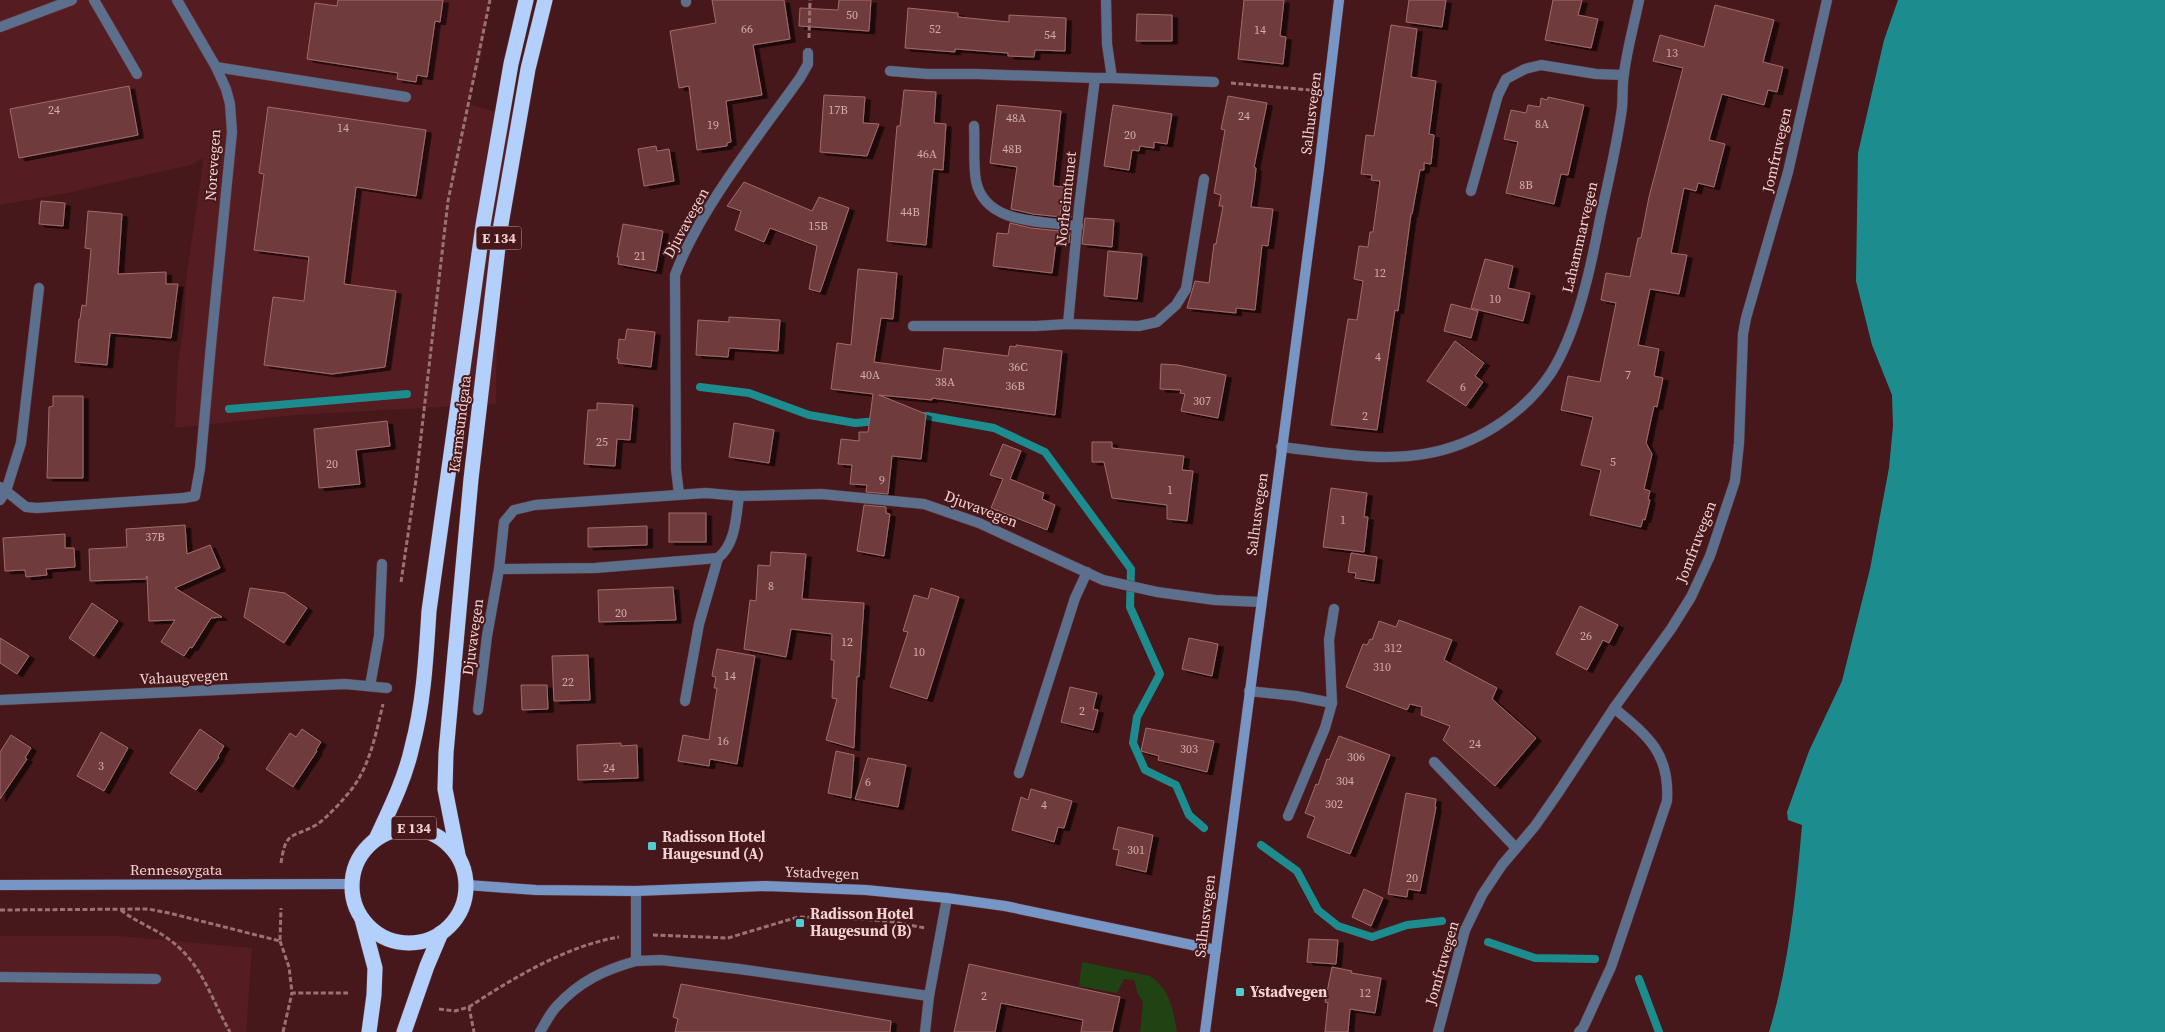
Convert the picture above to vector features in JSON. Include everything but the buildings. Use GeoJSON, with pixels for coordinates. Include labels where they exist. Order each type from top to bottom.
{"type":"FeatureCollection","features":[{"type":"Feature","properties":{"kind":"highway","name":"Karmsundgata"},"geometry":{"type":"LineString","coordinates":[[376,839],[394,801],[412,748],[419,716],[425,673],[430,601],[483,225],[511,64],[526,0]]}},
{"type":"Feature","properties":{"kind":"highway","name":"Karmsundgata"},"geometry":{"type":"LineString","coordinates":[[458,855],[445,789],[446,752],[471,479],[500,230],[528,69],[545,0]]}},
{"type":"Feature","properties":{"kind":"highway","name":"E 134"},"geometry":{"type":"LineString","coordinates":[[404,1032],[426,966],[441,933],[457,917],[463,907],[467,885],[458,855],[444,840],[435,834],[420,829],[405,828],[394,830],[376,839],[359,858],[352,884],[356,907],[362,918],[370,928],[392,940],[417,943],[441,933]]}},
{"type":"Feature","properties":{"kind":"highway","name":"E 134"},"geometry":{"type":"LineString","coordinates":[[362,918],[375,968],[374,995],[369,1032]]}},
{"type":"Feature","properties":{"kind":"street"},"geometry":{"type":"LineString","coordinates":[[0,26],[72,0]]}},
{"type":"Feature","properties":{"kind":"street"},"geometry":{"type":"LineString","coordinates":[[94,0],[137,74]]}},
{"type":"Feature","properties":{"kind":"street","name":"Norevegen"},"geometry":{"type":"LineString","coordinates":[[2,493],[26,507],[37,508],[195,496],[200,468],[232,132],[230,104],[216,67],[177,0]]}},
{"type":"Feature","properties":{"kind":"street"},"geometry":{"type":"LineString","coordinates":[[1106,0],[1107,44],[1112,78]]}},
{"type":"Feature","properties":{"kind":"street","name":"Salhusvegen"},"geometry":{"type":"LineString","coordinates":[[1205,1032],[1319,169],[1339,0]]}},
{"type":"Feature","properties":{"kind":"street","name":"Lahammarvegen"},"geometry":{"type":"LineString","coordinates":[[1281,447],[1380,457],[1425,454],[1469,440],[1495,427],[1524,404],[1541,386],[1558,359],[1567,339],[1584,293],[1593,260],[1622,108],[1623,75],[1639,0]]}},
{"type":"Feature","properties":{"kind":"street","name":"Jomfruvegen"},"geometry":{"type":"LineString","coordinates":[[1438,1032],[1465,930],[1482,895],[1558,793],[1614,708],[1671,629],[1691,597],[1710,556],[1735,481],[1743,334],[1788,172],[1827,0]]}},
{"type":"Feature","properties":{"kind":"street","name":"Djuvavegen"},"geometry":{"type":"LineString","coordinates":[[679,494],[676,469],[675,275],[683,252],[693,235],[728,180],[800,78],[808,64],[808,53]]}},
{"type":"Feature","properties":{"kind":"street"},"geometry":{"type":"LineString","coordinates":[[1471,190],[1498,95],[1506,79],[1525,69],[1541,65],[1596,74],[1623,75]]}},
{"type":"Feature","properties":{"kind":"street"},"geometry":{"type":"LineString","coordinates":[[216,67],[406,97]]}},
{"type":"Feature","properties":{"kind":"street"},"geometry":{"type":"LineString","coordinates":[[890,71],[928,74],[1214,82]]}},
{"type":"Feature","properties":{"kind":"street","name":"Norheimtunet"},"geometry":{"type":"LineString","coordinates":[[1068,324],[1095,78]]}},
{"type":"Feature","properties":{"kind":"street"},"geometry":{"type":"LineString","coordinates":[[974,126],[976,180],[980,196],[990,206],[1009,217],[1078,226]]}},
{"type":"Feature","properties":{"kind":"street"},"geometry":{"type":"LineString","coordinates":[[913,326],[1036,326],[1068,324],[1122,326],[1149,325],[1157,322],[1176,305],[1186,289],[1204,179]]}},
{"type":"Feature","properties":{"kind":"street"},"geometry":{"type":"LineString","coordinates":[[2,493],[20,443],[39,288]]}},
{"type":"Feature","properties":{"kind":"street","name":"Djuvavegen"},"geometry":{"type":"LineString","coordinates":[[478,710],[504,522],[514,510],[550,503],[706,492],[739,496],[821,494],[924,504],[980,522],[1103,580],[1156,592],[1215,600],[1261,602]]}},
{"type":"Feature","properties":{"kind":"street"},"geometry":{"type":"LineString","coordinates":[[685,701],[699,624],[718,558],[724,553],[732,538],[739,496]]}},
{"type":"Feature","properties":{"kind":"street"},"geometry":{"type":"LineString","coordinates":[[499,569],[596,568],[718,558]]}},
{"type":"Feature","properties":{"kind":"street"},"geometry":{"type":"LineString","coordinates":[[370,686],[379,636],[382,564]]}},
{"type":"Feature","properties":{"kind":"street"},"geometry":{"type":"LineString","coordinates":[[1020,773],[1074,598],[1087,572]]}},
{"type":"Feature","properties":{"kind":"street"},"geometry":{"type":"LineString","coordinates":[[1288,816],[1325,728],[1332,703],[1329,640],[1334,609]]}},
{"type":"Feature","properties":{"kind":"street","name":"Vahaugvegen"},"geometry":{"type":"LineString","coordinates":[[0,700],[335,684],[387,688]]}},
{"type":"Feature","properties":{"kind":"street"},"geometry":{"type":"LineString","coordinates":[[1249,691],[1296,696],[1332,703]]}},
{"type":"Feature","properties":{"kind":"street"},"geometry":{"type":"LineString","coordinates":[[1579,1032],[1583,1028],[1611,967],[1667,801],[1667,776],[1661,756],[1641,730],[1614,708]]}},
{"type":"Feature","properties":{"kind":"street"},"geometry":{"type":"LineString","coordinates":[[1434,762],[1516,848]]}},
{"type":"Feature","properties":{"kind":"street","name":"Rennesøygata"},"geometry":{"type":"LineString","coordinates":[[0,886],[352,884]]}},
{"type":"Feature","properties":{"kind":"street","name":"Ystadvegen"},"geometry":{"type":"LineString","coordinates":[[467,885],[536,890],[636,891],[766,886],[866,890],[1005,906],[1216,950]]}},
{"type":"Feature","properties":{"kind":"street"},"geometry":{"type":"LineString","coordinates":[[636,891],[636,961]]}},
{"type":"Feature","properties":{"kind":"street"},"geometry":{"type":"LineString","coordinates":[[925,1032],[929,996],[947,898]]}},
{"type":"Feature","properties":{"kind":"street"},"geometry":{"type":"LineString","coordinates":[[540,1032],[556,1006],[591,977],[611,968],[636,961],[661,960],[738,968],[929,996]]}},
{"type":"Feature","properties":{"kind":"street"},"geometry":{"type":"LineString","coordinates":[[0,977],[156,979]]}},
{"type":"Feature","properties":{"kind":"path"},"geometry":{"type":"LineString","coordinates":[[401,583],[416,480],[448,202],[490,0]]}},
{"type":"Feature","properties":{"kind":"path"},"geometry":{"type":"LineString","coordinates":[[808,53],[810,0]]}},
{"type":"Feature","properties":{"kind":"path"},"geometry":{"type":"LineString","coordinates":[[1214,82],[1310,90]]}},
{"type":"Feature","properties":{"kind":"path"},"geometry":{"type":"LineString","coordinates":[[281,863],[283,846],[290,836],[318,824],[350,791],[362,774],[374,741],[387,688]]}},
{"type":"Feature","properties":{"kind":"path"},"geometry":{"type":"LineString","coordinates":[[280,908],[280,941],[290,967],[292,993],[283,1032]]}},
{"type":"Feature","properties":{"kind":"path"},"geometry":{"type":"LineString","coordinates":[[120,909],[127,916],[168,938],[190,959],[205,980],[230,1032]]}},
{"type":"Feature","properties":{"kind":"path"},"geometry":{"type":"LineString","coordinates":[[0,910],[148,909],[280,941]]}},
{"type":"Feature","properties":{"kind":"path"},"geometry":{"type":"LineString","coordinates":[[439,1009],[455,1010],[469,1007],[522,975],[549,962],[596,942],[636,934],[728,938],[798,917],[894,922],[941,931]]}},
{"type":"Feature","properties":{"kind":"path"},"geometry":{"type":"LineString","coordinates":[[292,993],[348,993]]}},
{"type":"Feature","properties":{"kind":"path"},"geometry":{"type":"LineString","coordinates":[[469,1007],[474,1032]]}},
{"type":"Feature","properties":{"kind":"shaded area"},"geometry":{"type":"Polygon","coordinates":[[[0,0],[489,0],[481,57],[468,104],[522,119],[498,207],[496,404],[296,415],[175,428],[178,365],[184,323],[187,272],[204,158],[190,165],[67,193],[0,205],[0,0]]]}},
{"type":"Feature","properties":{"kind":"shaded area"},"geometry":{"type":"Polygon","coordinates":[[[0,936],[119,936],[252,948],[246,1032],[0,1032],[0,936]]]}},
{"type":"Feature","properties":{"kind":"green space"},"geometry":{"type":"Polygon","coordinates":[[[1082,962],[1150,976],[1157,981],[1170,1001],[1177,1032],[1140,1032],[1143,1002],[1138,994],[1134,980],[1124,979],[1117,993],[1079,986],[1082,962]]]}},
{"type":"Feature","properties":{"kind":"water"},"geometry":{"type":"Polygon","coordinates":[[[1898,0],[2165,0],[2165,1032],[1769,1032],[1787,955],[1802,825],[1788,820],[1787,812],[1809,751],[1842,681],[1870,569],[1889,468],[1893,426],[1892,395],[1872,345],[1856,281],[1858,153],[1884,40],[1898,0]]]}},
{"type":"Feature","properties":{"kind":"waterway"},"geometry":{"type":"LineString","coordinates":[[700,387],[749,393],[809,415],[855,423],[878,421]]}},
{"type":"Feature","properties":{"kind":"waterway"},"geometry":{"type":"LineString","coordinates":[[229,409],[407,394]]}},
{"type":"Feature","properties":{"kind":"waterway"},"geometry":{"type":"LineString","coordinates":[[917,417],[927,416],[994,428],[1045,452],[1131,569],[1130,607],[1160,674],[1137,717],[1133,743],[1145,770],[1176,785],[1189,815],[1204,828]]}},
{"type":"Feature","properties":{"kind":"waterway"},"geometry":{"type":"LineString","coordinates":[[1261,845],[1297,871],[1318,910],[1338,926],[1372,937],[1407,925],[1442,921]]}},
{"type":"Feature","properties":{"kind":"waterway"},"geometry":{"type":"LineString","coordinates":[[1488,942],[1535,958],[1595,959]]}},
{"type":"Feature","properties":{"kind":"waterway"},"geometry":{"type":"LineString","coordinates":[[1639,979],[1659,1032]]}},
{"type":"Feature","properties":{"kind":"place","name":"Radisson Hotel Haugesund (A)"},"geometry":{"type":"Point","coordinates":[652,846]}},
{"type":"Feature","properties":{"kind":"place","name":"Radisson Hotel Haugesund (B)"},"geometry":{"type":"Point","coordinates":[800,923]}},
{"type":"Feature","properties":{"kind":"place","name":"Ystadvegen"},"geometry":{"type":"Point","coordinates":[1240,992]}}]}
